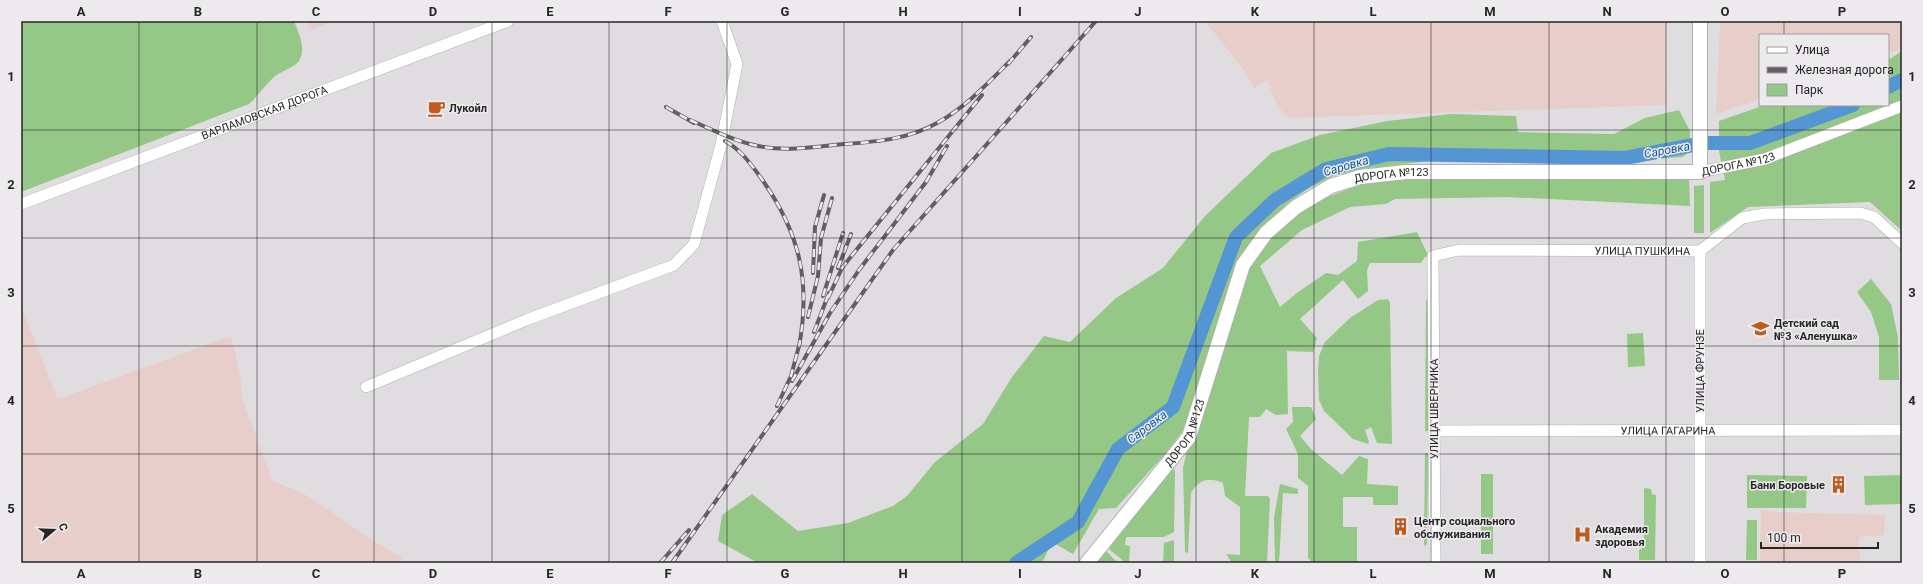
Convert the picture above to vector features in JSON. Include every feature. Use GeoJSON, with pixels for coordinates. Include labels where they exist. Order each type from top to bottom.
{"type":"FeatureCollection","features":[{"type":"Feature","properties":{"kind":"main road"},"geometry":{"type":"LineString","coordinates":[[1700,21],[1700,172]]}},
{"type":"Feature","properties":{"kind":"main road","name":"ДОРОГА №123"},"geometry":{"type":"LineString","coordinates":[[1088,562],[1189,437],[1243,265],[1266,233],[1296,206],[1331,186],[1360,177],[1406,172],[1700,172]]}},
{"type":"Feature","properties":{"kind":"street","name":"ВАРЛАМОВСКАЯ ДОРОГА"},"geometry":{"type":"LineString","coordinates":[[21,204],[508,21]]}},
{"type":"Feature","properties":{"kind":"street"},"geometry":{"type":"LineString","coordinates":[[366,388],[526,320],[674,265],[694,244],[721,145],[734,80],[737,64],[722,21]]}},
{"type":"Feature","properties":{"kind":"street","name":"ДОРОГА №123"},"geometry":{"type":"LineString","coordinates":[[1700,172],[1765,160],[1902,106]]}},
{"type":"Feature","properties":{"kind":"street","name":"УЛИЦА ПУШКИНА"},"geometry":{"type":"LineString","coordinates":[[1433,256],[1459,250],[1700,251],[1742,218],[1764,214],[1860,213],[1874,217],[1902,243]]}},
{"type":"Feature","properties":{"kind":"street","name":"УЛИЦА ФРУНЗЕ"},"geometry":{"type":"LineString","coordinates":[[1700,251],[1700,563]]}},
{"type":"Feature","properties":{"kind":"street","name":"УЛИЦА ШВЕРНИКА"},"geometry":{"type":"LineString","coordinates":[[1433,256],[1435,563]]}},
{"type":"Feature","properties":{"kind":"street","name":"УЛИЦА ГАГАРИНА"},"geometry":{"type":"LineString","coordinates":[[1434,431],[1902,430]]}},
{"type":"Feature","properties":{"kind":"shaded area"},"geometry":{"type":"Polygon","coordinates":[[[306,21],[334,21],[310,30],[306,21]]]}},
{"type":"Feature","properties":{"kind":"shaded area"},"geometry":{"type":"Polygon","coordinates":[[[1205,21],[1666,21],[1667,105],[1289,118],[1282,112],[1272,95],[1268,80],[1254,88],[1245,72],[1205,21]]]}},
{"type":"Feature","properties":{"kind":"shaded area"},"geometry":{"type":"Polygon","coordinates":[[[1720,21],[1902,21],[1902,48],[1889,54],[1889,34],[1759,34],[1759,99],[1716,114],[1720,21]]]}},
{"type":"Feature","properties":{"kind":"shaded area"},"geometry":{"type":"Polygon","coordinates":[[[21,305],[57,397],[61,398],[231,336],[240,374],[242,397],[272,480],[308,496],[372,540],[402,557],[399,563],[21,563],[21,305]]]}},
{"type":"Feature","properties":{"kind":"shaded area"},"geometry":{"type":"Polygon","coordinates":[[[1761,510],[1777,512],[1885,515],[1884,535],[1859,537],[1860,560],[1858,563],[1765,563],[1760,561],[1761,510]]]}},
{"type":"Feature","properties":{"kind":"green space"},"geometry":{"type":"Polygon","coordinates":[[[21,21],[294,21],[302,45],[302,51],[298,62],[274,77],[249,104],[21,192],[21,21]]]}},
{"type":"Feature","properties":{"kind":"green space"},"geometry":{"type":"Polygon","coordinates":[[[1902,51],[1902,231],[1870,202],[1748,207],[1710,233],[1710,182],[1725,180],[1719,151],[1719,121],[1762,106],[1889,106],[1889,59],[1902,51]]]}},
{"type":"Feature","properties":{"kind":"green space"},"geometry":{"type":"Polygon","coordinates":[[[1679,110],[1690,131],[1690,151],[1683,157],[1578,164],[1439,160],[1361,169],[1333,176],[1308,189],[1288,203],[1240,256],[1199,389],[1182,432],[1166,453],[1116,508],[1099,509],[1073,554],[1052,542],[1042,563],[758,563],[718,541],[722,515],[752,494],[798,531],[848,523],[893,506],[907,496],[935,462],[983,424],[1012,377],[1044,336],[1070,342],[1116,298],[1163,268],[1205,216],[1271,153],[1320,135],[1387,121],[1451,114],[1516,116],[1518,132],[1614,134],[1645,118],[1679,110]]]}},
{"type":"Feature","properties":{"kind":"green space"},"geometry":{"type":"Polygon","coordinates":[[[1410,177],[1689,177],[1690,206],[1507,197],[1395,199],[1386,204],[1350,207],[1302,230],[1260,266],[1280,307],[1298,292],[1326,273],[1338,275],[1357,261],[1358,242],[1417,232],[1429,257],[1425,257],[1421,263],[1370,263],[1367,270],[1368,291],[1358,299],[1343,280],[1300,319],[1317,338],[1313,352],[1287,351],[1288,414],[1276,415],[1266,409],[1260,417],[1249,417],[1245,496],[1268,496],[1270,499],[1267,563],[1232,563],[1226,554],[1240,555],[1240,507],[1225,496],[1223,483],[1213,480],[1205,480],[1201,482],[1191,493],[1188,553],[1185,552],[1183,468],[1188,447],[1247,268],[1266,242],[1300,211],[1324,198],[1363,184],[1410,177]]]}},
{"type":"Feature","properties":{"kind":"green space"},"geometry":{"type":"Polygon","coordinates":[[[1704,185],[1704,233],[1694,233],[1694,186],[1704,185]]]}},
{"type":"Feature","properties":{"kind":"green space"},"geometry":{"type":"Polygon","coordinates":[[[1871,279],[1891,304],[1898,338],[1899,380],[1879,380],[1879,337],[1871,312],[1857,292],[1871,279]]]}},
{"type":"Feature","properties":{"kind":"green space"},"geometry":{"type":"Polygon","coordinates":[[[1388,299],[1390,303],[1392,444],[1377,443],[1371,427],[1365,430],[1369,442],[1368,444],[1353,439],[1324,411],[1319,400],[1319,356],[1325,342],[1350,318],[1378,300],[1388,299]]]}},
{"type":"Feature","properties":{"kind":"green space"},"geometry":{"type":"Polygon","coordinates":[[[1428,299],[1428,431],[1425,431],[1426,300],[1428,299]]]}},
{"type":"Feature","properties":{"kind":"green space"},"geometry":{"type":"Polygon","coordinates":[[[1643,333],[1645,366],[1628,367],[1627,334],[1643,333]]]}},
{"type":"Feature","properties":{"kind":"green space"},"geometry":{"type":"Polygon","coordinates":[[[1292,407],[1311,407],[1316,419],[1300,436],[1311,449],[1342,475],[1359,456],[1368,459],[1367,484],[1398,486],[1398,505],[1373,505],[1373,497],[1343,497],[1343,527],[1357,527],[1357,563],[1313,563],[1308,558],[1308,486],[1298,478],[1298,454],[1286,429],[1293,422],[1292,407]]]}},
{"type":"Feature","properties":{"kind":"green space"},"geometry":{"type":"Polygon","coordinates":[[[1425,453],[1428,453],[1427,544],[1424,546],[1425,453]]]}},
{"type":"Feature","properties":{"kind":"green space"},"geometry":{"type":"Polygon","coordinates":[[[1172,463],[1175,472],[1174,532],[1164,537],[1126,537],[1125,545],[1130,546],[1129,563],[1126,563],[1110,550],[1107,540],[1172,463]]]}},
{"type":"Feature","properties":{"kind":"green space"},"geometry":{"type":"Polygon","coordinates":[[[1481,474],[1493,474],[1493,554],[1481,554],[1481,474]]]}},
{"type":"Feature","properties":{"kind":"green space"},"geometry":{"type":"Polygon","coordinates":[[[1747,475],[1807,476],[1806,508],[1747,508],[1747,475]]]}},
{"type":"Feature","properties":{"kind":"green space"},"geometry":{"type":"Polygon","coordinates":[[[1902,475],[1902,504],[1865,505],[1864,476],[1902,475]]]}},
{"type":"Feature","properties":{"kind":"green space"},"geometry":{"type":"Polygon","coordinates":[[[1280,484],[1298,489],[1298,494],[1283,493],[1279,563],[1275,563],[1274,517],[1280,484]]]}},
{"type":"Feature","properties":{"kind":"green space"},"geometry":{"type":"Polygon","coordinates":[[[1644,488],[1651,489],[1652,494],[1656,495],[1655,560],[1639,560],[1639,550],[1644,547],[1644,488]]]}},
{"type":"Feature","properties":{"kind":"green space"},"geometry":{"type":"Polygon","coordinates":[[[1747,520],[1757,520],[1757,560],[1746,560],[1747,520]]]}},
{"type":"Feature","properties":{"kind":"green space"},"geometry":{"type":"Polygon","coordinates":[[[1174,540],[1174,563],[1163,563],[1164,543],[1174,540]]]}},
{"type":"Feature","properties":{"kind":"green space"},"geometry":{"type":"Polygon","coordinates":[[[1103,548],[1118,563],[1093,563],[1103,548]]]}},
{"type":"Feature","properties":{"kind":"waterway","name":"Саровка"},"geometry":{"type":"LineString","coordinates":[[1889,86],[1902,80]]}},
{"type":"Feature","properties":{"kind":"waterway","name":"Саровка"},"geometry":{"type":"LineString","coordinates":[[1016,563],[1078,522],[1118,449],[1173,407],[1236,237],[1275,200],[1326,169],[1389,154],[1625,158],[1704,143],[1750,143],[1850,106]]}},
{"type":"Feature","properties":{"kind":"railway"},"geometry":{"type":"LineString","coordinates":[[672,563],[893,250],[1096,21]]}},
{"type":"Feature","properties":{"kind":"railway"},"geometry":{"type":"LineString","coordinates":[[1008,64],[1031,37]]}},
{"type":"Feature","properties":{"kind":"railway"},"geometry":{"type":"LineString","coordinates":[[690,120],[732,138],[767,148],[806,148],[887,140],[913,134],[948,117],[976,94],[1011,60]]}},
{"type":"Feature","properties":{"kind":"railway"},"geometry":{"type":"LineString","coordinates":[[828,298],[842,268],[982,95]]}},
{"type":"Feature","properties":{"kind":"railway"},"geometry":{"type":"LineString","coordinates":[[666,107],[694,123]]}},
{"type":"Feature","properties":{"kind":"railway"},"geometry":{"type":"LineString","coordinates":[[725,141],[749,162],[761,178],[785,218],[793,238],[803,279],[804,300],[799,347]]}},
{"type":"Feature","properties":{"kind":"railway"},"geometry":{"type":"LineString","coordinates":[[792,381],[830,313],[859,270],[926,182],[947,146]]}},
{"type":"Feature","properties":{"kind":"railway"},"geometry":{"type":"LineString","coordinates":[[813,273],[815,227],[824,195]]}},
{"type":"Feature","properties":{"kind":"railway"},"geometry":{"type":"LineString","coordinates":[[808,317],[818,276],[821,238],[832,198]]}},
{"type":"Feature","properties":{"kind":"railway"},"geometry":{"type":"LineString","coordinates":[[823,296],[843,233]]}},
{"type":"Feature","properties":{"kind":"railway"},"geometry":{"type":"LineString","coordinates":[[838,268],[851,234]]}},
{"type":"Feature","properties":{"kind":"railway"},"geometry":{"type":"LineString","coordinates":[[814,332],[829,293]]}},
{"type":"Feature","properties":{"kind":"railway"},"geometry":{"type":"LineString","coordinates":[[777,406],[791,376],[800,342]]}},
{"type":"Feature","properties":{"kind":"railway"},"geometry":{"type":"LineString","coordinates":[[660,563],[689,530]]}},
{"type":"Feature","properties":{"kind":"place","name":"Лукойл"},"geometry":{"type":"Point","coordinates":[436,108]}},
{"type":"Feature","properties":{"kind":"place","name":"Детский сад №3 «Аленушка»"},"geometry":{"type":"Point","coordinates":[1761,329]}},
{"type":"Feature","properties":{"kind":"place","name":"Бани Боровые"},"geometry":{"type":"Point","coordinates":[1838,485]}},
{"type":"Feature","properties":{"kind":"place","name":"Центр социального обслуживания"},"geometry":{"type":"Point","coordinates":[1401,527]}},
{"type":"Feature","properties":{"kind":"place","name":"Академия здоровья"},"geometry":{"type":"Point","coordinates":[1582,535]}}]}
